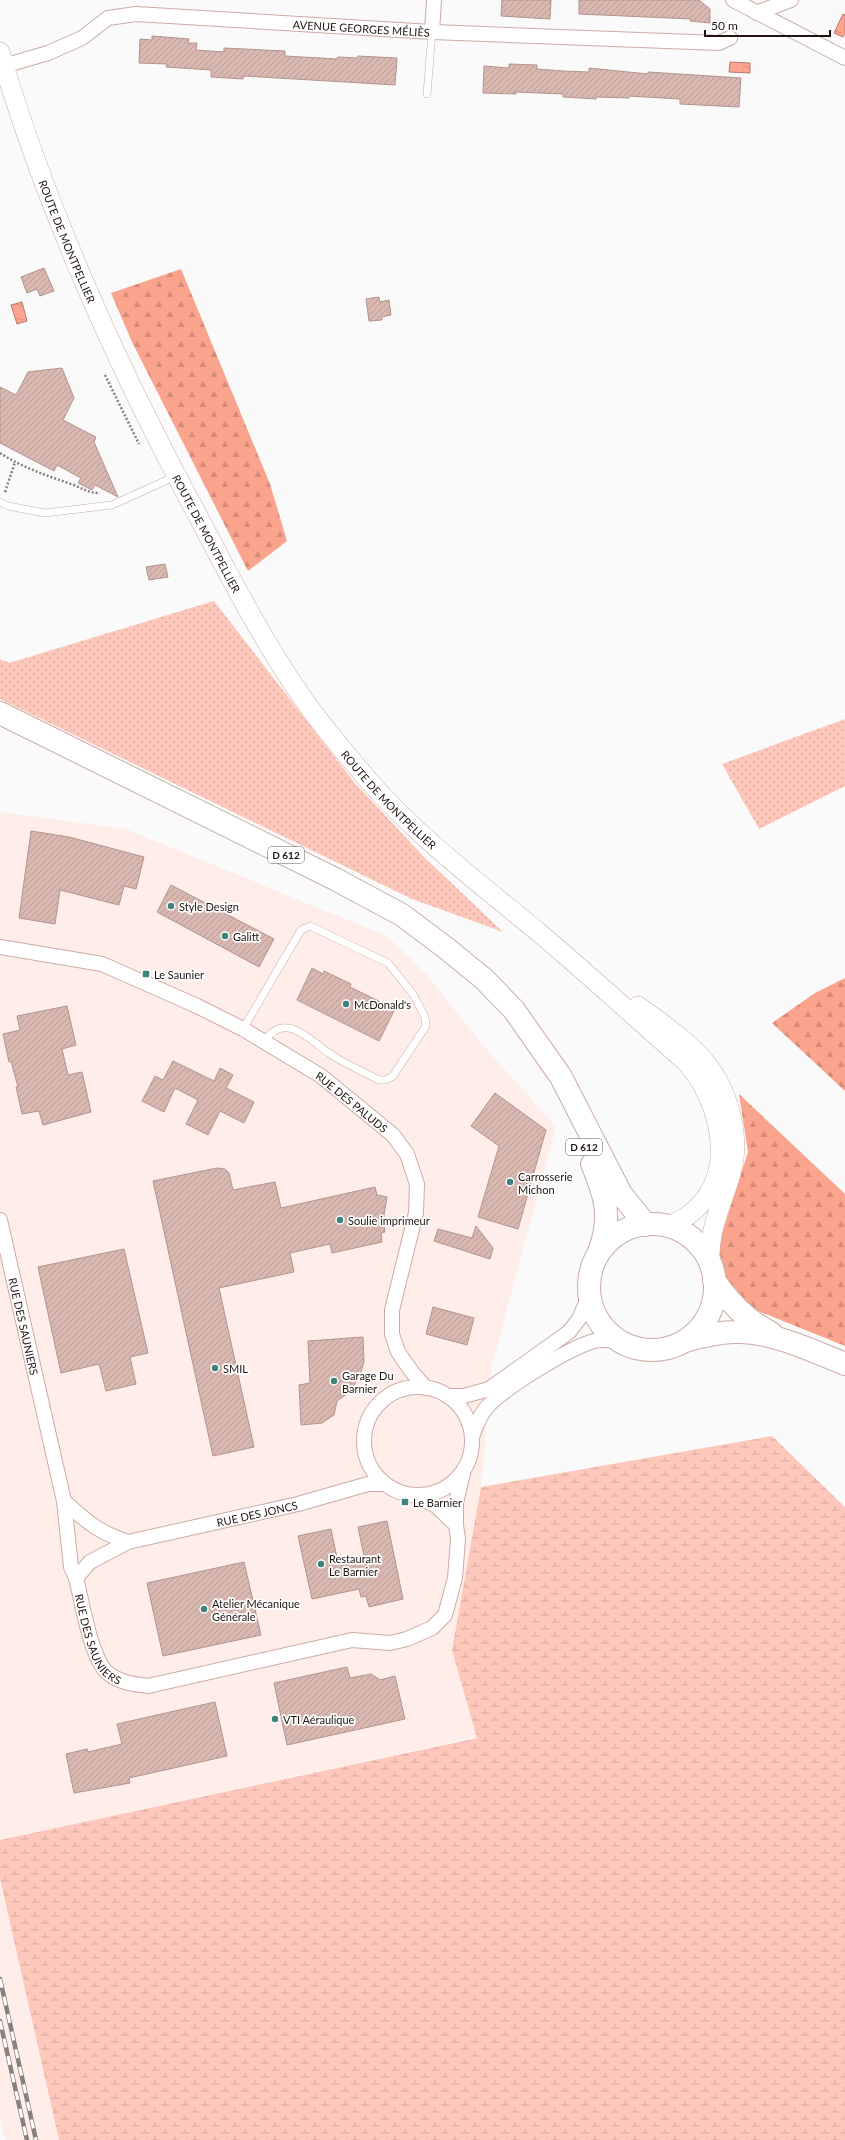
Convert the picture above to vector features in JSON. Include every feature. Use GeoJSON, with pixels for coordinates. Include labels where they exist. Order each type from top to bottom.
{"type":"FeatureCollection","features":[{"type":"Feature","properties":{"kind":"main road","name":"ROUTE DE MONTPELLIER"},"geometry":{"type":"LineString","coordinates":[[1,62],[55,213],[119,358],[176,476],[244,602],[303,698],[369,781],[409,822],[462,869],[539,932]]}},
{"type":"Feature","properties":{"kind":"main road","name":"D 612"},"geometry":{"type":"LineString","coordinates":[[0,713],[328,876],[402,915],[484,979],[514,1010],[561,1077],[621,1194],[646,1224]]}},
{"type":"Feature","properties":{"kind":"main road"},"geometry":{"type":"LineString","coordinates":[[539,932],[687,1063],[703,1086],[719,1130],[721,1150],[718,1173],[712,1191],[697,1209],[684,1220],[668,1226]]}},
{"type":"Feature","properties":{"kind":"main road"},"geometry":{"type":"LineString","coordinates":[[539,932],[675,1033],[699,1054],[716,1078],[728,1104],[733,1126],[733,1166],[711,1232],[709,1246],[712,1272],[712,1304],[708,1315],[698,1330],[684,1341]]}},
{"type":"Feature","properties":{"kind":"main road","name":"D 612"},"geometry":{"type":"LineString","coordinates":[[538,1045],[601,1186],[606,1205],[606,1235],[598,1254]]}},
{"type":"Feature","properties":{"kind":"main road"},"geometry":{"type":"LineString","coordinates":[[788,1342],[738,1332],[722,1333],[684,1341],[666,1348],[646,1350],[618,1341],[599,1322],[589,1296],[590,1274],[598,1254],[614,1237],[624,1231],[646,1224],[668,1226],[684,1233],[698,1244],[729,1302],[742,1315],[760,1327],[788,1342],[845,1364]]}},
{"type":"Feature","properties":{"kind":"street"},"geometry":{"type":"LineString","coordinates":[[432,32],[434,0]]}},
{"type":"Feature","properties":{"kind":"street"},"geometry":{"type":"LineString","coordinates":[[733,0],[845,58]]}},
{"type":"Feature","properties":{"kind":"street"},"geometry":{"type":"LineString","coordinates":[[756,13],[791,0]]}},
{"type":"Feature","properties":{"kind":"street","name":"AVENUE GEORGES MÉLIÈS"},"geometry":{"type":"LineString","coordinates":[[1,62],[48,53],[82,38],[108,18],[136,14],[432,32],[713,43],[720,43],[730,38]]}},
{"type":"Feature","properties":{"kind":"street","name":"RUE DES PALUDS"},"geometry":{"type":"LineString","coordinates":[[1,948],[102,964],[197,1006],[243,1029],[327,1080],[393,1135],[407,1154],[417,1184],[416,1213],[392,1310],[392,1334],[398,1352],[412,1372],[426,1388]]}},
{"type":"Feature","properties":{"kind":"street","name":"RUE DES SAUNIERS"},"geometry":{"type":"LineString","coordinates":[[0,1220],[64,1501],[71,1567],[76,1578],[96,1658],[100,1665],[108,1673],[118,1679],[131,1684],[148,1686],[352,1640],[390,1643],[422,1634],[439,1623],[449,1603],[456,1578],[458,1559],[456,1503],[464,1469]]}},
{"type":"Feature","properties":{"kind":"street"},"geometry":{"type":"LineString","coordinates":[[456,1525],[435,1505],[412,1495],[398,1491],[385,1484],[376,1475],[369,1464],[365,1452],[364,1439],[366,1426],[375,1409],[389,1395],[413,1387],[426,1388],[447,1396],[464,1396],[489,1389],[569,1332],[579,1318],[589,1296]]}},
{"type":"Feature","properties":{"kind":"street"},"geometry":{"type":"LineString","coordinates":[[412,1495],[425,1495],[442,1489],[456,1479],[464,1469],[469,1459],[472,1437],[477,1421],[487,1407],[506,1391],[572,1349],[600,1340],[618,1341]]}},
{"type":"Feature","properties":{"kind":"street"},"geometry":{"type":"LineString","coordinates":[[447,1396],[464,1414],[470,1425],[472,1437]]}},
{"type":"Feature","properties":{"kind":"street","name":"RUE DES JONCS"},"geometry":{"type":"LineString","coordinates":[[76,1578],[90,1562],[128,1542],[298,1504],[368,1484],[385,1484]]}},
{"type":"Feature","properties":{"kind":"street"},"geometry":{"type":"LineString","coordinates":[[64,1501],[87,1522],[107,1535],[128,1542]]}},
{"type":"Feature","properties":{"kind":"lane"},"geometry":{"type":"LineString","coordinates":[[428,94],[432,32]]}},
{"type":"Feature","properties":{"kind":"lane"},"geometry":{"type":"LineString","coordinates":[[1,502],[8,506],[44,513],[112,505],[176,476]]}},
{"type":"Feature","properties":{"kind":"lane"},"geometry":{"type":"LineString","coordinates":[[243,1029],[301,930],[310,926],[388,963],[413,994],[424,1017],[426,1026],[393,1076],[386,1080],[379,1080],[328,1053],[314,1040],[292,1028],[277,1029],[269,1035],[264,1042]]}},
{"type":"Feature","properties":{"kind":"path"},"geometry":{"type":"LineString","coordinates":[[0,453],[15,462],[90,493],[104,493],[112,505]]}},
{"type":"Feature","properties":{"kind":"path"},"geometry":{"type":"LineString","coordinates":[[1,502],[15,462]]}},
{"type":"Feature","properties":{"kind":"shaded area"},"geometry":{"type":"Polygon","coordinates":[[[0,812],[126,829],[387,936],[426,974],[480,1042],[556,1127],[492,1365],[481,1487],[452,1650],[477,1737],[0,1840],[0,812]]]}},
{"type":"Feature","properties":{"kind":"shaded area"},"geometry":{"type":"Polygon","coordinates":[[[0,1878],[59,2140],[5,2140],[0,2116],[0,1878]]]}},
{"type":"Feature","properties":{"kind":"green space"},"geometry":{"type":"Polygon","coordinates":[[[181,269],[270,484],[287,541],[248,571],[132,342],[111,293],[181,269]]]}},
{"type":"Feature","properties":{"kind":"green space"},"geometry":{"type":"Polygon","coordinates":[[[214,601],[354,782],[424,857],[503,932],[412,899],[0,699],[0,659],[9,663],[214,601]]]}},
{"type":"Feature","properties":{"kind":"green space"},"geometry":{"type":"Polygon","coordinates":[[[845,719],[845,786],[759,829],[722,764],[845,719]]]}},
{"type":"Feature","properties":{"kind":"green space"},"geometry":{"type":"Polygon","coordinates":[[[845,978],[845,1091],[772,1023],[815,993],[845,978]]]}},
{"type":"Feature","properties":{"kind":"green space"},"geometry":{"type":"Polygon","coordinates":[[[739,1094],[845,1194],[845,1346],[753,1309],[726,1278],[718,1246],[748,1152],[739,1094]]]}},
{"type":"Feature","properties":{"kind":"green space"},"geometry":{"type":"Polygon","coordinates":[[[772,1436],[845,1507],[845,2140],[59,2140],[0,1878],[0,1840],[477,1738],[452,1650],[481,1487],[772,1436]]]}},
{"type":"Feature","properties":{"kind":"water"},"geometry":{"type":"Polygon","coordinates":[[[843,14],[845,15],[845,33],[843,37],[834,33],[843,14]]]}},
{"type":"Feature","properties":{"kind":"water"},"geometry":{"type":"Polygon","coordinates":[[[730,62],[750,63],[750,73],[729,72],[730,62]]]}},
{"type":"Feature","properties":{"kind":"water"},"geometry":{"type":"Polygon","coordinates":[[[22,302],[27,321],[17,324],[11,305],[22,302]]]}},
{"type":"Feature","properties":{"kind":"building"},"geometry":{"type":"Polygon","coordinates":[[[502,0],[551,0],[550,19],[501,16],[502,0]]]}},
{"type":"Feature","properties":{"kind":"building"},"geometry":{"type":"Polygon","coordinates":[[[579,0],[699,0],[710,9],[710,23],[690,21],[691,19],[579,14],[579,0]]]}},
{"type":"Feature","properties":{"kind":"building"},"geometry":{"type":"Polygon","coordinates":[[[152,36],[189,39],[188,43],[197,43],[196,50],[224,52],[224,48],[285,51],[285,56],[337,59],[338,57],[357,58],[358,56],[397,58],[395,85],[244,76],[243,79],[211,77],[211,70],[166,67],[167,64],[139,63],[140,39],[152,40],[152,36]]]}},
{"type":"Feature","properties":{"kind":"building"},"geometry":{"type":"Polygon","coordinates":[[[509,64],[537,65],[537,69],[563,71],[589,72],[589,68],[648,74],[648,72],[741,78],[739,107],[680,104],[680,99],[629,96],[629,98],[596,97],[596,99],[563,97],[563,94],[516,92],[516,94],[483,93],[484,66],[509,68],[509,64]]]}},
{"type":"Feature","properties":{"kind":"building"},"geometry":{"type":"Polygon","coordinates":[[[44,268],[54,291],[40,296],[37,289],[27,293],[21,277],[44,268]]]}},
{"type":"Feature","properties":{"kind":"building"},"geometry":{"type":"Polygon","coordinates":[[[379,297],[380,302],[389,300],[391,315],[382,317],[382,320],[369,321],[366,299],[379,297]]]}},
{"type":"Feature","properties":{"kind":"building"},"geometry":{"type":"Polygon","coordinates":[[[62,368],[74,398],[63,420],[96,437],[94,442],[118,497],[95,485],[92,490],[78,483],[81,478],[57,465],[54,471],[0,443],[0,387],[16,395],[28,372],[62,368]]]}},
{"type":"Feature","properties":{"kind":"building"},"geometry":{"type":"Polygon","coordinates":[[[165,564],[168,577],[149,580],[146,567],[165,564]]]}},
{"type":"Feature","properties":{"kind":"building"},"geometry":{"type":"Polygon","coordinates":[[[31,831],[69,837],[144,857],[136,889],[124,886],[119,905],[60,890],[55,924],[19,918],[31,831]]]}},
{"type":"Feature","properties":{"kind":"building"},"geometry":{"type":"Polygon","coordinates":[[[171,885],[274,939],[259,967],[157,912],[171,885]]]}},
{"type":"Feature","properties":{"kind":"building","name":"McDonald's"},"geometry":{"type":"Polygon","coordinates":[[[312,968],[323,974],[324,971],[351,984],[350,987],[395,1009],[379,1041],[297,1000],[312,968]]]}},
{"type":"Feature","properties":{"kind":"building"},"geometry":{"type":"Polygon","coordinates":[[[67,1006],[76,1045],[62,1049],[68,1075],[82,1072],[91,1112],[43,1125],[39,1111],[22,1114],[16,1087],[18,1087],[11,1061],[9,1062],[3,1034],[20,1030],[17,1016],[67,1006]]]}},
{"type":"Feature","properties":{"kind":"building"},"geometry":{"type":"Polygon","coordinates":[[[173,1061],[214,1081],[220,1068],[233,1075],[226,1088],[254,1102],[244,1123],[220,1111],[208,1135],[186,1124],[198,1100],[175,1088],[164,1112],[142,1101],[155,1076],[163,1080],[173,1061]]]}},
{"type":"Feature","properties":{"kind":"building","name":"Carrosserie Michon"},"geometry":{"type":"Polygon","coordinates":[[[495,1093],[546,1130],[518,1229],[478,1217],[499,1146],[471,1126],[495,1093]]]}},
{"type":"Feature","properties":{"kind":"building","name":"SMIL"},"geometry":{"type":"Polygon","coordinates":[[[217,1168],[225,1169],[229,1173],[233,1190],[275,1182],[281,1208],[375,1187],[377,1195],[387,1197],[383,1221],[385,1232],[381,1233],[382,1242],[332,1253],[330,1244],[290,1253],[294,1272],[219,1288],[254,1447],[213,1456],[153,1181],[217,1168]]]}},
{"type":"Feature","properties":{"kind":"building"},"geometry":{"type":"Polygon","coordinates":[[[476,1226],[493,1248],[490,1259],[434,1241],[438,1229],[472,1238],[476,1226]]]}},
{"type":"Feature","properties":{"kind":"building"},"geometry":{"type":"Polygon","coordinates":[[[124,1249],[148,1353],[130,1357],[136,1384],[106,1391],[99,1364],[61,1373],[38,1267],[124,1249]]]}},
{"type":"Feature","properties":{"kind":"building"},"geometry":{"type":"Polygon","coordinates":[[[433,1307],[474,1318],[467,1345],[426,1334],[433,1307]]]}},
{"type":"Feature","properties":{"kind":"building","name":"Garage Du Barnier"},"geometry":{"type":"Polygon","coordinates":[[[363,1337],[364,1362],[359,1378],[348,1393],[337,1401],[334,1415],[322,1423],[301,1425],[299,1385],[310,1383],[308,1341],[363,1337]]]}},
{"type":"Feature","properties":{"kind":"building"},"geometry":{"type":"Polygon","coordinates":[[[387,1521],[403,1599],[369,1607],[366,1596],[361,1597],[359,1589],[312,1599],[298,1536],[331,1529],[338,1563],[364,1556],[358,1527],[387,1521]]]}},
{"type":"Feature","properties":{"kind":"building","name":"Atelier Mécanique Générale"},"geometry":{"type":"Polygon","coordinates":[[[244,1562],[261,1635],[163,1656],[147,1583],[244,1562]]]}},
{"type":"Feature","properties":{"kind":"building"},"geometry":{"type":"Polygon","coordinates":[[[347,1667],[350,1678],[371,1674],[380,1680],[395,1676],[405,1719],[287,1745],[274,1683],[347,1667]]]}},
{"type":"Feature","properties":{"kind":"building"},"geometry":{"type":"Polygon","coordinates":[[[215,1702],[227,1756],[129,1778],[130,1783],[74,1793],[66,1754],[87,1749],[88,1752],[122,1744],[117,1724],[215,1702]]]}},
{"type":"Feature","properties":{"kind":"railway"},"geometry":{"type":"LineString","coordinates":[[0,1979],[36,2140]]}},
{"type":"Feature","properties":{"kind":"railway"},"geometry":{"type":"LineString","coordinates":[[0,2021],[27,2140]]}},
{"type":"Feature","properties":{"kind":"place","name":"Style Design"},"geometry":{"type":"Point","coordinates":[171,906]}},
{"type":"Feature","properties":{"kind":"place","name":"Galitt"},"geometry":{"type":"Point","coordinates":[225,936]}},
{"type":"Feature","properties":{"kind":"place","name":"Le Saunier"},"geometry":{"type":"Point","coordinates":[146,974]}},
{"type":"Feature","properties":{"kind":"place","name":"McDonald's"},"geometry":{"type":"Point","coordinates":[346,1004]}},
{"type":"Feature","properties":{"kind":"place","name":"Carrosserie Michon"},"geometry":{"type":"Point","coordinates":[510,1182]}},
{"type":"Feature","properties":{"kind":"place","name":"Soulie imprimeur"},"geometry":{"type":"Point","coordinates":[340,1220]}},
{"type":"Feature","properties":{"kind":"place","name":"SMIL"},"geometry":{"type":"Point","coordinates":[215,1368]}},
{"type":"Feature","properties":{"kind":"place","name":"Garage Du Barnier"},"geometry":{"type":"Point","coordinates":[334,1381]}},
{"type":"Feature","properties":{"kind":"place","name":"Le Barnier"},"geometry":{"type":"Point","coordinates":[405,1502]}},
{"type":"Feature","properties":{"kind":"place","name":"Restaurant Le Barnier"},"geometry":{"type":"Point","coordinates":[321,1564]}},
{"type":"Feature","properties":{"kind":"place","name":"Atelier Mécanique Générale"},"geometry":{"type":"Point","coordinates":[204,1609]}},
{"type":"Feature","properties":{"kind":"place","name":"VTI Aéraulique"},"geometry":{"type":"Point","coordinates":[275,1719]}}]}
